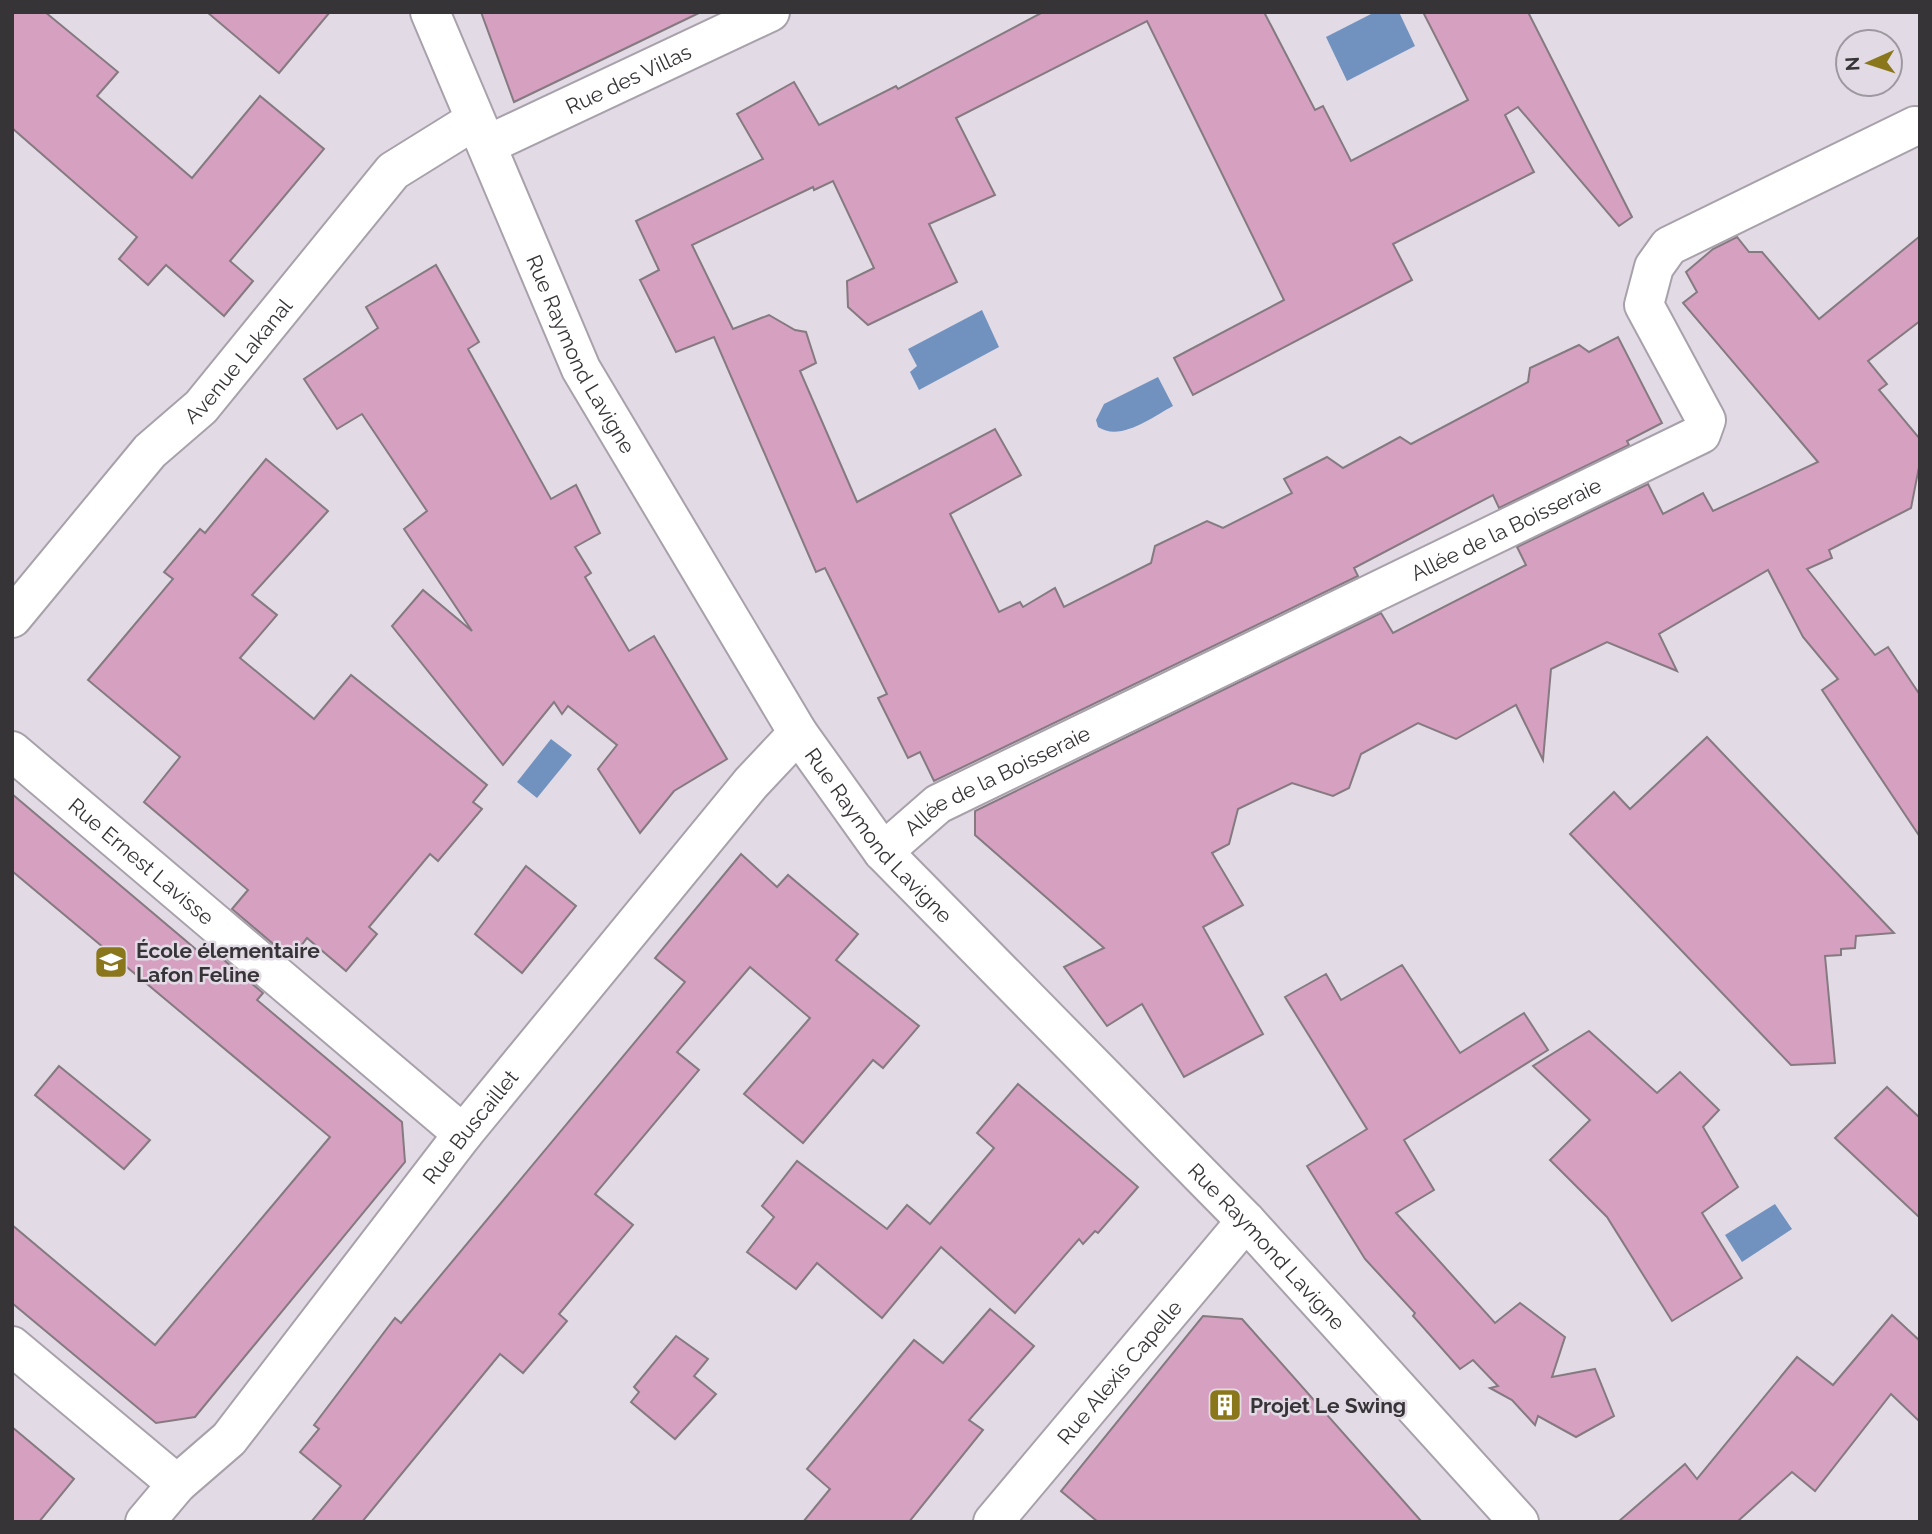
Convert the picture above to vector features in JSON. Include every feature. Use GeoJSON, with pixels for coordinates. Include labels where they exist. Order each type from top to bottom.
{"type":"FeatureCollection","features":[{"type":"Feature","properties":{"kind":"street","name":"Rue Raymond Lavigne"},"geometry":{"type":"LineString","coordinates":[[430,12],[581,369],[798,733],[883,852],[1246,1221],[1519,1522]]}},
{"type":"Feature","properties":{"kind":"street","name":"Rue des Villas"},"geometry":{"type":"LineString","coordinates":[[481,132],[770,12]]}},
{"type":"Feature","properties":{"kind":"street","name":"Allée de la Boisseraie"},"geometry":{"type":"LineString","coordinates":[[883,852],[938,804],[1701,434],[1706,420],[1644,305],[1654,267],[1669,246],[1915,126]]}},
{"type":"Feature","properties":{"kind":"street","name":"Avenue Lakanal"},"geometry":{"type":"LineString","coordinates":[[12,618],[150,451],[201,407],[393,171],[481,132]]}},
{"type":"Feature","properties":{"kind":"street","name":"Rue Buscaillet"},"geometry":{"type":"LineString","coordinates":[[145,1522],[177,1484],[229,1439],[463,1134],[751,783],[798,733]]}},
{"type":"Feature","properties":{"kind":"street","name":"Rue Ernest Lavisse"},"geometry":{"type":"LineString","coordinates":[[12,751],[463,1134]]}},
{"type":"Feature","properties":{"kind":"street","name":"Rue Alexis Capelle"},"geometry":{"type":"LineString","coordinates":[[993,1522],[1246,1221]]}},
{"type":"Feature","properties":{"kind":"street"},"geometry":{"type":"LineString","coordinates":[[12,1346],[177,1484]]}},
{"type":"Feature","properties":{"kind":"water"},"geometry":{"type":"Polygon","coordinates":[[[1375,12],[1399,12],[1415,46],[1347,81],[1326,37],[1375,12]]]}},
{"type":"Feature","properties":{"kind":"water"},"geometry":{"type":"Polygon","coordinates":[[[982,310],[999,347],[919,390],[910,372],[917,366],[908,349],[982,310]]]}},
{"type":"Feature","properties":{"kind":"water"},"geometry":{"type":"Polygon","coordinates":[[[1158,377],[1173,406],[1126,430],[1116,432],[1098,427],[1096,420],[1104,404],[1158,377]]]}},
{"type":"Feature","properties":{"kind":"water"},"geometry":{"type":"Polygon","coordinates":[[[551,739],[572,755],[537,798],[517,782],[551,739]]]}},
{"type":"Feature","properties":{"kind":"water"},"geometry":{"type":"Polygon","coordinates":[[[1775,1204],[1792,1229],[1742,1262],[1725,1235],[1775,1204]]]}},
{"type":"Feature","properties":{"kind":"building"},"geometry":{"type":"Polygon","coordinates":[[[12,12],[45,12],[118,72],[97,96],[192,178],[260,96],[324,149],[230,261],[253,281],[224,316],[166,265],[148,285],[119,259],[137,237],[12,128],[12,12]]]}},
{"type":"Feature","properties":{"kind":"building"},"geometry":{"type":"Polygon","coordinates":[[[207,12],[330,12],[279,73],[207,12]]]}},
{"type":"Feature","properties":{"kind":"building"},"geometry":{"type":"Polygon","coordinates":[[[481,12],[701,12],[514,102],[481,12]]]}},
{"type":"Feature","properties":{"kind":"building"},"geometry":{"type":"Polygon","coordinates":[[[1043,12],[1264,12],[1315,110],[1323,106],[1351,161],[1468,100],[1423,12],[1528,12],[1632,217],[1619,226],[1518,107],[1505,115],[1534,172],[1393,244],[1412,280],[1193,395],[1174,358],[1284,300],[1147,21],[956,118],[995,195],[929,224],[957,282],[868,325],[848,307],[847,281],[874,268],[833,181],[814,190],[813,187],[692,245],[733,329],[769,315],[795,330],[806,332],[816,363],[800,371],[857,502],[995,429],[1021,475],[950,514],[999,612],[1020,602],[1023,607],[1055,588],[1064,607],[1151,563],[1155,546],[1207,521],[1223,528],[1292,493],[1284,479],[1327,457],[1343,468],[1400,437],[1411,444],[1528,382],[1530,368],[1579,345],[1589,352],[1618,337],[1662,423],[1627,441],[1629,445],[1499,508],[1493,495],[1354,568],[1358,576],[934,781],[920,752],[908,758],[878,698],[887,694],[825,568],[816,572],[714,337],[676,352],[640,280],[659,270],[636,221],[763,159],[737,114],[794,82],[819,125],[896,86],[898,89],[1043,12]]]}},
{"type":"Feature","properties":{"kind":"building"},"geometry":{"type":"Polygon","coordinates":[[[1920,236],[1920,321],[1868,361],[1887,384],[1879,390],[1920,439],[1920,462],[1911,508],[1829,550],[1832,558],[1807,569],[1875,655],[1888,647],[1920,695],[1920,837],[1822,690],[1838,679],[1803,637],[1768,570],[1659,634],[1677,671],[1607,642],[1551,669],[1543,760],[1516,705],[1456,739],[1418,723],[1361,754],[1349,788],[1333,796],[1292,783],[1238,809],[1229,844],[1212,853],[1243,905],[1203,927],[1263,1034],[1184,1077],[1142,1004],[1107,1026],[1064,967],[1104,948],[975,835],[975,811],[1381,613],[1393,633],[1526,565],[1517,547],[1648,484],[1663,514],[1703,493],[1713,511],[1818,462],[1683,303],[1697,292],[1686,272],[1713,249],[1737,237],[1749,252],[1762,252],[1819,319],[1920,236]]]}},
{"type":"Feature","properties":{"kind":"building"},"geometry":{"type":"Polygon","coordinates":[[[436,265],[479,342],[468,349],[551,499],[576,485],[600,533],[575,547],[591,573],[585,577],[629,651],[654,636],[727,759],[674,791],[640,833],[598,769],[617,745],[568,706],[562,714],[554,702],[503,765],[392,626],[423,590],[472,631],[404,529],[427,511],[362,414],[337,429],[304,379],[378,328],[366,307],[436,265]]]}},
{"type":"Feature","properties":{"kind":"building"},"geometry":{"type":"Polygon","coordinates":[[[266,459],[328,511],[252,595],[277,615],[240,658],[314,719],[351,675],[487,785],[473,802],[482,809],[438,861],[430,854],[369,927],[377,934],[346,971],[307,938],[291,959],[232,909],[248,890],[144,802],[180,757],[88,680],[173,579],[164,572],[200,529],[205,533],[266,459]]]}},
{"type":"Feature","properties":{"kind":"building"},"geometry":{"type":"Polygon","coordinates":[[[1707,737],[1894,933],[1856,936],[1855,948],[1841,949],[1841,955],[1825,956],[1835,1063],[1791,1065],[1570,834],[1614,792],[1630,809],[1707,737]]]}},
{"type":"Feature","properties":{"kind":"building"},"geometry":{"type":"Polygon","coordinates":[[[12,794],[198,951],[204,943],[263,993],[257,1000],[402,1122],[405,1162],[195,1417],[156,1423],[12,1303],[12,1225],[155,1345],[330,1137],[12,871],[12,794]]]}},
{"type":"Feature","properties":{"kind":"building"},"geometry":{"type":"Polygon","coordinates":[[[741,854],[777,887],[788,875],[858,934],[836,960],[919,1026],[883,1068],[873,1060],[803,1143],[744,1094],[810,1018],[750,967],[677,1052],[699,1070],[595,1194],[633,1225],[559,1314],[567,1321],[523,1373],[500,1354],[362,1522],[311,1522],[341,1486],[300,1452],[319,1429],[314,1425],[395,1318],[401,1323],[685,982],[655,958],[741,854]]]}},
{"type":"Feature","properties":{"kind":"building"},"geometry":{"type":"Polygon","coordinates":[[[526,866],[576,906],[522,973],[475,934],[526,866]]]}},
{"type":"Feature","properties":{"kind":"building"},"geometry":{"type":"Polygon","coordinates":[[[1402,965],[1460,1053],[1524,1013],[1548,1050],[1404,1140],[1434,1190],[1396,1213],[1495,1323],[1520,1303],[1565,1337],[1552,1377],[1595,1369],[1614,1416],[1576,1437],[1538,1416],[1535,1425],[1512,1400],[1490,1388],[1498,1386],[1473,1360],[1460,1369],[1413,1316],[1415,1313],[1365,1259],[1307,1166],[1367,1129],[1285,997],[1326,974],[1341,1000],[1402,965]]]}},
{"type":"Feature","properties":{"kind":"building"},"geometry":{"type":"Polygon","coordinates":[[[1589,1031],[1657,1093],[1680,1072],[1719,1110],[1703,1127],[1738,1187],[1702,1213],[1742,1278],[1672,1321],[1607,1217],[1550,1160],[1590,1120],[1533,1066],[1589,1031]]]}},
{"type":"Feature","properties":{"kind":"building"},"geometry":{"type":"Polygon","coordinates":[[[59,1066],[150,1140],[124,1169],[35,1095],[59,1066]]]}},
{"type":"Feature","properties":{"kind":"building"},"geometry":{"type":"Polygon","coordinates":[[[1018,1084],[1138,1187],[1098,1233],[1095,1231],[1083,1244],[1079,1239],[1015,1313],[941,1247],[882,1318],[817,1263],[796,1289],[747,1252],[774,1217],[762,1206],[797,1161],[887,1229],[907,1205],[930,1224],[994,1148],[977,1133],[1018,1084]]]}},
{"type":"Feature","properties":{"kind":"building"},"geometry":{"type":"Polygon","coordinates":[[[1887,1087],[1920,1118],[1920,1218],[1835,1138],[1887,1087]]]}},
{"type":"Feature","properties":{"kind":"building"},"geometry":{"type":"Polygon","coordinates":[[[990,1309],[1034,1346],[969,1420],[983,1430],[909,1522],[803,1522],[830,1489],[807,1469],[914,1340],[943,1363],[990,1309]]]}},
{"type":"Feature","properties":{"kind":"building"},"geometry":{"type":"Polygon","coordinates":[[[1892,1315],[1920,1341],[1920,1422],[1891,1394],[1815,1491],[1792,1472],[1737,1522],[1618,1522],[1685,1464],[1697,1479],[1797,1357],[1833,1385],[1892,1315]]]}},
{"type":"Feature","properties":{"kind":"building","name":"Projet Le Swing"},"geometry":{"type":"Polygon","coordinates":[[[1203,1316],[1242,1319],[1422,1522],[1098,1522],[1061,1491],[1203,1316]]]}},
{"type":"Feature","properties":{"kind":"building"},"geometry":{"type":"Polygon","coordinates":[[[676,1336],[708,1359],[694,1376],[716,1394],[675,1439],[631,1402],[639,1392],[634,1387],[676,1336]]]}},
{"type":"Feature","properties":{"kind":"building"},"geometry":{"type":"Polygon","coordinates":[[[12,1427],[74,1479],[39,1522],[12,1522],[12,1427]]]}},
{"type":"Feature","properties":{"kind":"place","name":"École élementaire Lafon Feline"},"geometry":{"type":"Point","coordinates":[111,962]}},
{"type":"Feature","properties":{"kind":"place","name":"Projet Le Swing"},"geometry":{"type":"Point","coordinates":[1225,1405]}}]}
